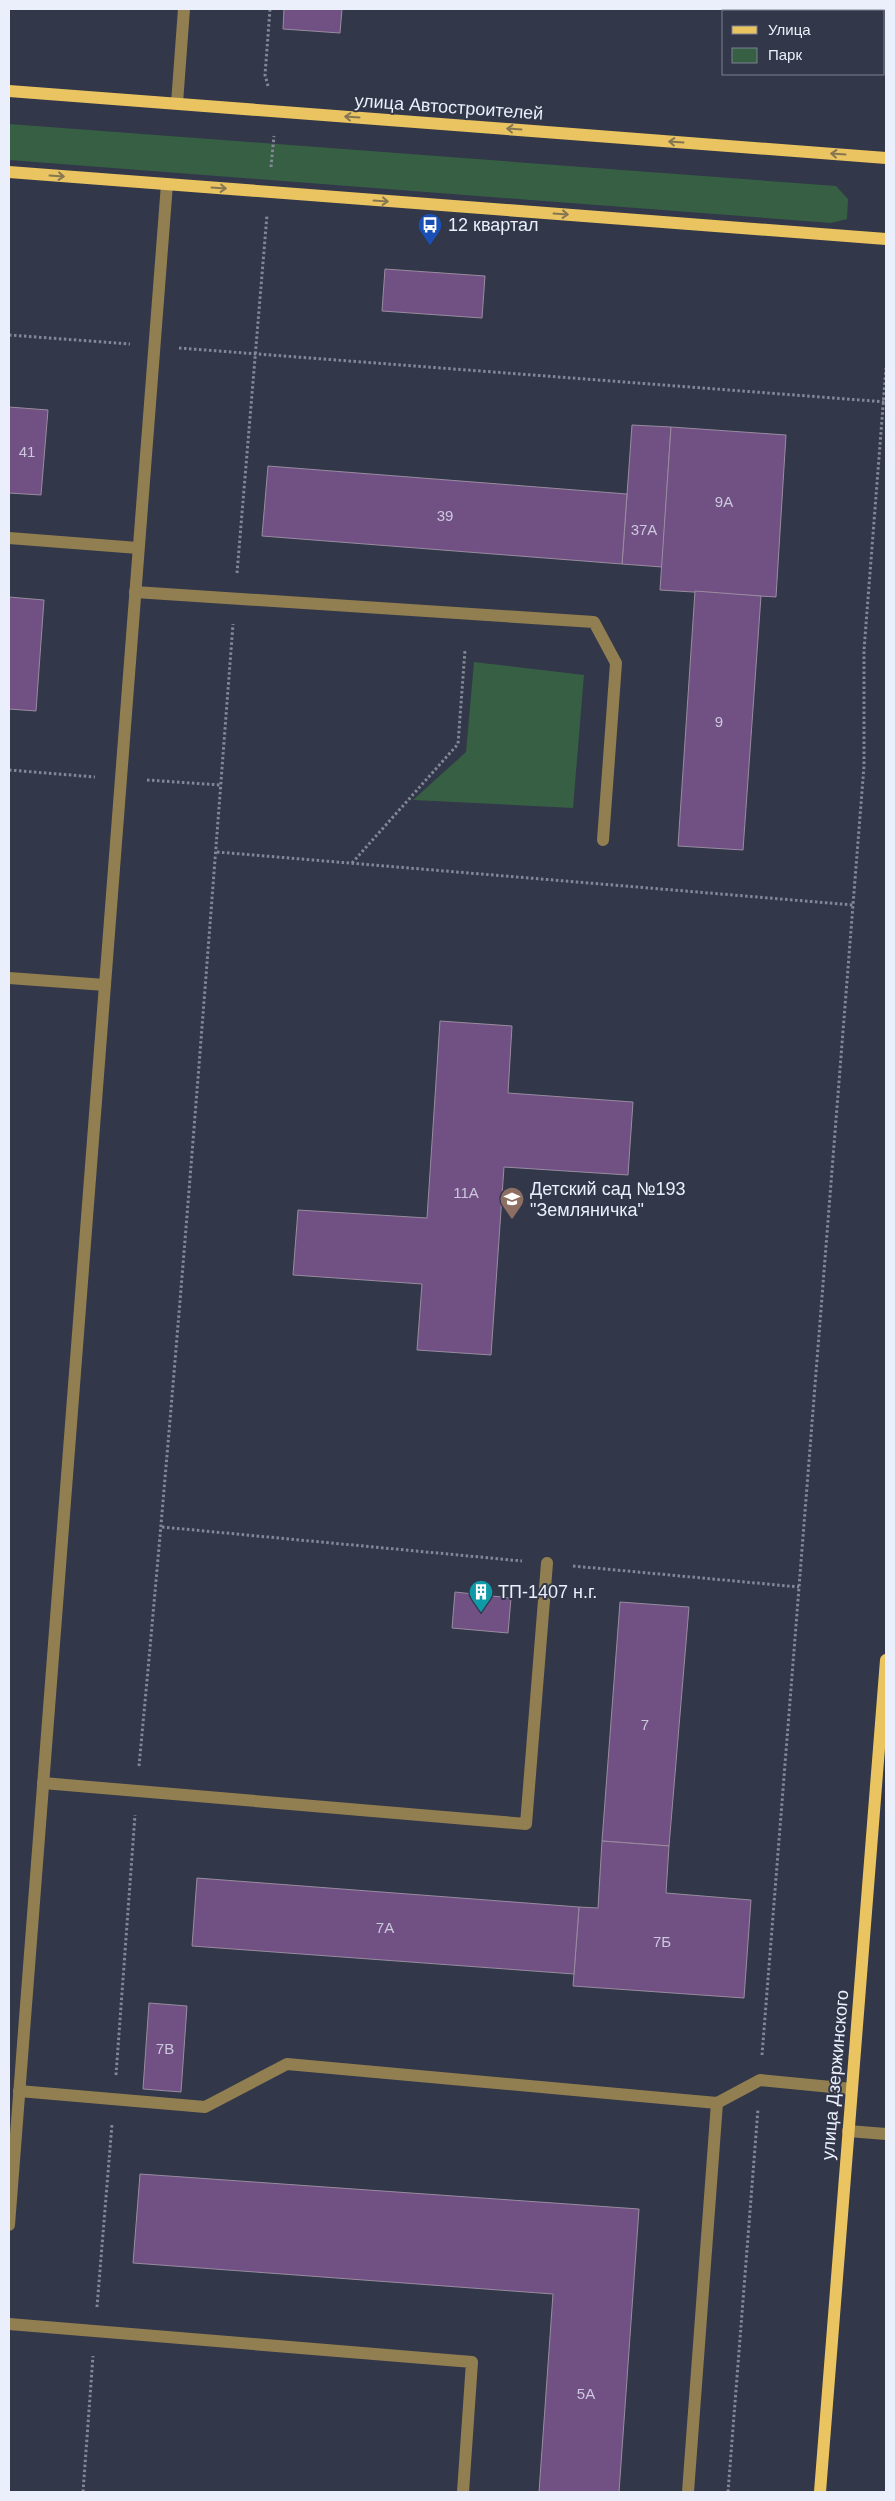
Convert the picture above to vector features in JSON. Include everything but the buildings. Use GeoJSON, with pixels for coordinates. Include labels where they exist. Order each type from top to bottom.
{"type":"FeatureCollection","features":[{"type":"Feature","properties":{"kind":"main road","name":"улица Автостроителей"},"geometry":{"type":"LineString","coordinates":[[9,91],[886,158]]}},
{"type":"Feature","properties":{"kind":"main road"},"geometry":{"type":"LineString","coordinates":[[9,172],[886,239]]}},
{"type":"Feature","properties":{"kind":"main road","name":"улица Дзержинского"},"geometry":{"type":"LineString","coordinates":[[820,2492],[886,1660]]}},
{"type":"Feature","properties":{"kind":"street"},"geometry":{"type":"LineString","coordinates":[[177,104],[184,9]]}},
{"type":"Feature","properties":{"kind":"street"},"geometry":{"type":"LineString","coordinates":[[9,2225],[167,184]]}},
{"type":"Feature","properties":{"kind":"street"},"geometry":{"type":"LineString","coordinates":[[9,538],[138,548]]}},
{"type":"Feature","properties":{"kind":"street"},"geometry":{"type":"LineString","coordinates":[[135,592],[594,622],[616,663],[604,840]]}},
{"type":"Feature","properties":{"kind":"street"},"geometry":{"type":"LineString","coordinates":[[9,978],[105,985]]}},
{"type":"Feature","properties":{"kind":"street"},"geometry":{"type":"LineString","coordinates":[[43,1783],[526,1824],[547,1563]]}},
{"type":"Feature","properties":{"kind":"street"},"geometry":{"type":"LineString","coordinates":[[19,2091],[205,2107],[288,2064],[717,2103],[760,2080],[852,2089]]}},
{"type":"Feature","properties":{"kind":"street"},"geometry":{"type":"LineString","coordinates":[[688,2492],[717,2103]]}},
{"type":"Feature","properties":{"kind":"street"},"geometry":{"type":"LineString","coordinates":[[848,2131],[886,2134]]}},
{"type":"Feature","properties":{"kind":"street"},"geometry":{"type":"LineString","coordinates":[[9,2324],[472,2362],[463,2492]]}},
{"type":"Feature","properties":{"kind":"path"},"geometry":{"type":"LineString","coordinates":[[83,2492],[136,1792],[162,1527],[217,852],[254,354],[270,192]]}},
{"type":"Feature","properties":{"kind":"path"},"geometry":{"type":"LineString","coordinates":[[9,335],[885,402]]}},
{"type":"Feature","properties":{"kind":"path"},"geometry":{"type":"LineString","coordinates":[[728,2492],[864,766],[864,650],[885,402],[886,368]]}},
{"type":"Feature","properties":{"kind":"path"},"geometry":{"type":"LineString","coordinates":[[352,863],[458,744],[465,650]]}},
{"type":"Feature","properties":{"kind":"path"},"geometry":{"type":"LineString","coordinates":[[217,852],[853,906]]}},
{"type":"Feature","properties":{"kind":"path"},"geometry":{"type":"LineString","coordinates":[[162,1527],[799,1587]]}},
{"type":"Feature","properties":{"kind":"green space"},"geometry":{"type":"Polygon","coordinates":[[[9,124],[836,186],[848,199],[847,219],[831,223],[9,160],[9,124]]]}},
{"type":"Feature","properties":{"kind":"green space"},"geometry":{"type":"Polygon","coordinates":[[[474,662],[584,675],[573,808],[413,800],[466,752],[474,662]]]}},
{"type":"Feature","properties":{"kind":"place","name":"12 квартал"},"geometry":{"type":"Point","coordinates":[430,246]}},
{"type":"Feature","properties":{"kind":"place","name":"Детский сад №193 \"Земляничка\""},"geometry":{"type":"Point","coordinates":[512,1220]}},
{"type":"Feature","properties":{"kind":"place","name":"ТП-1407 н.г."},"geometry":{"type":"Point","coordinates":[481,1613]}}]}
